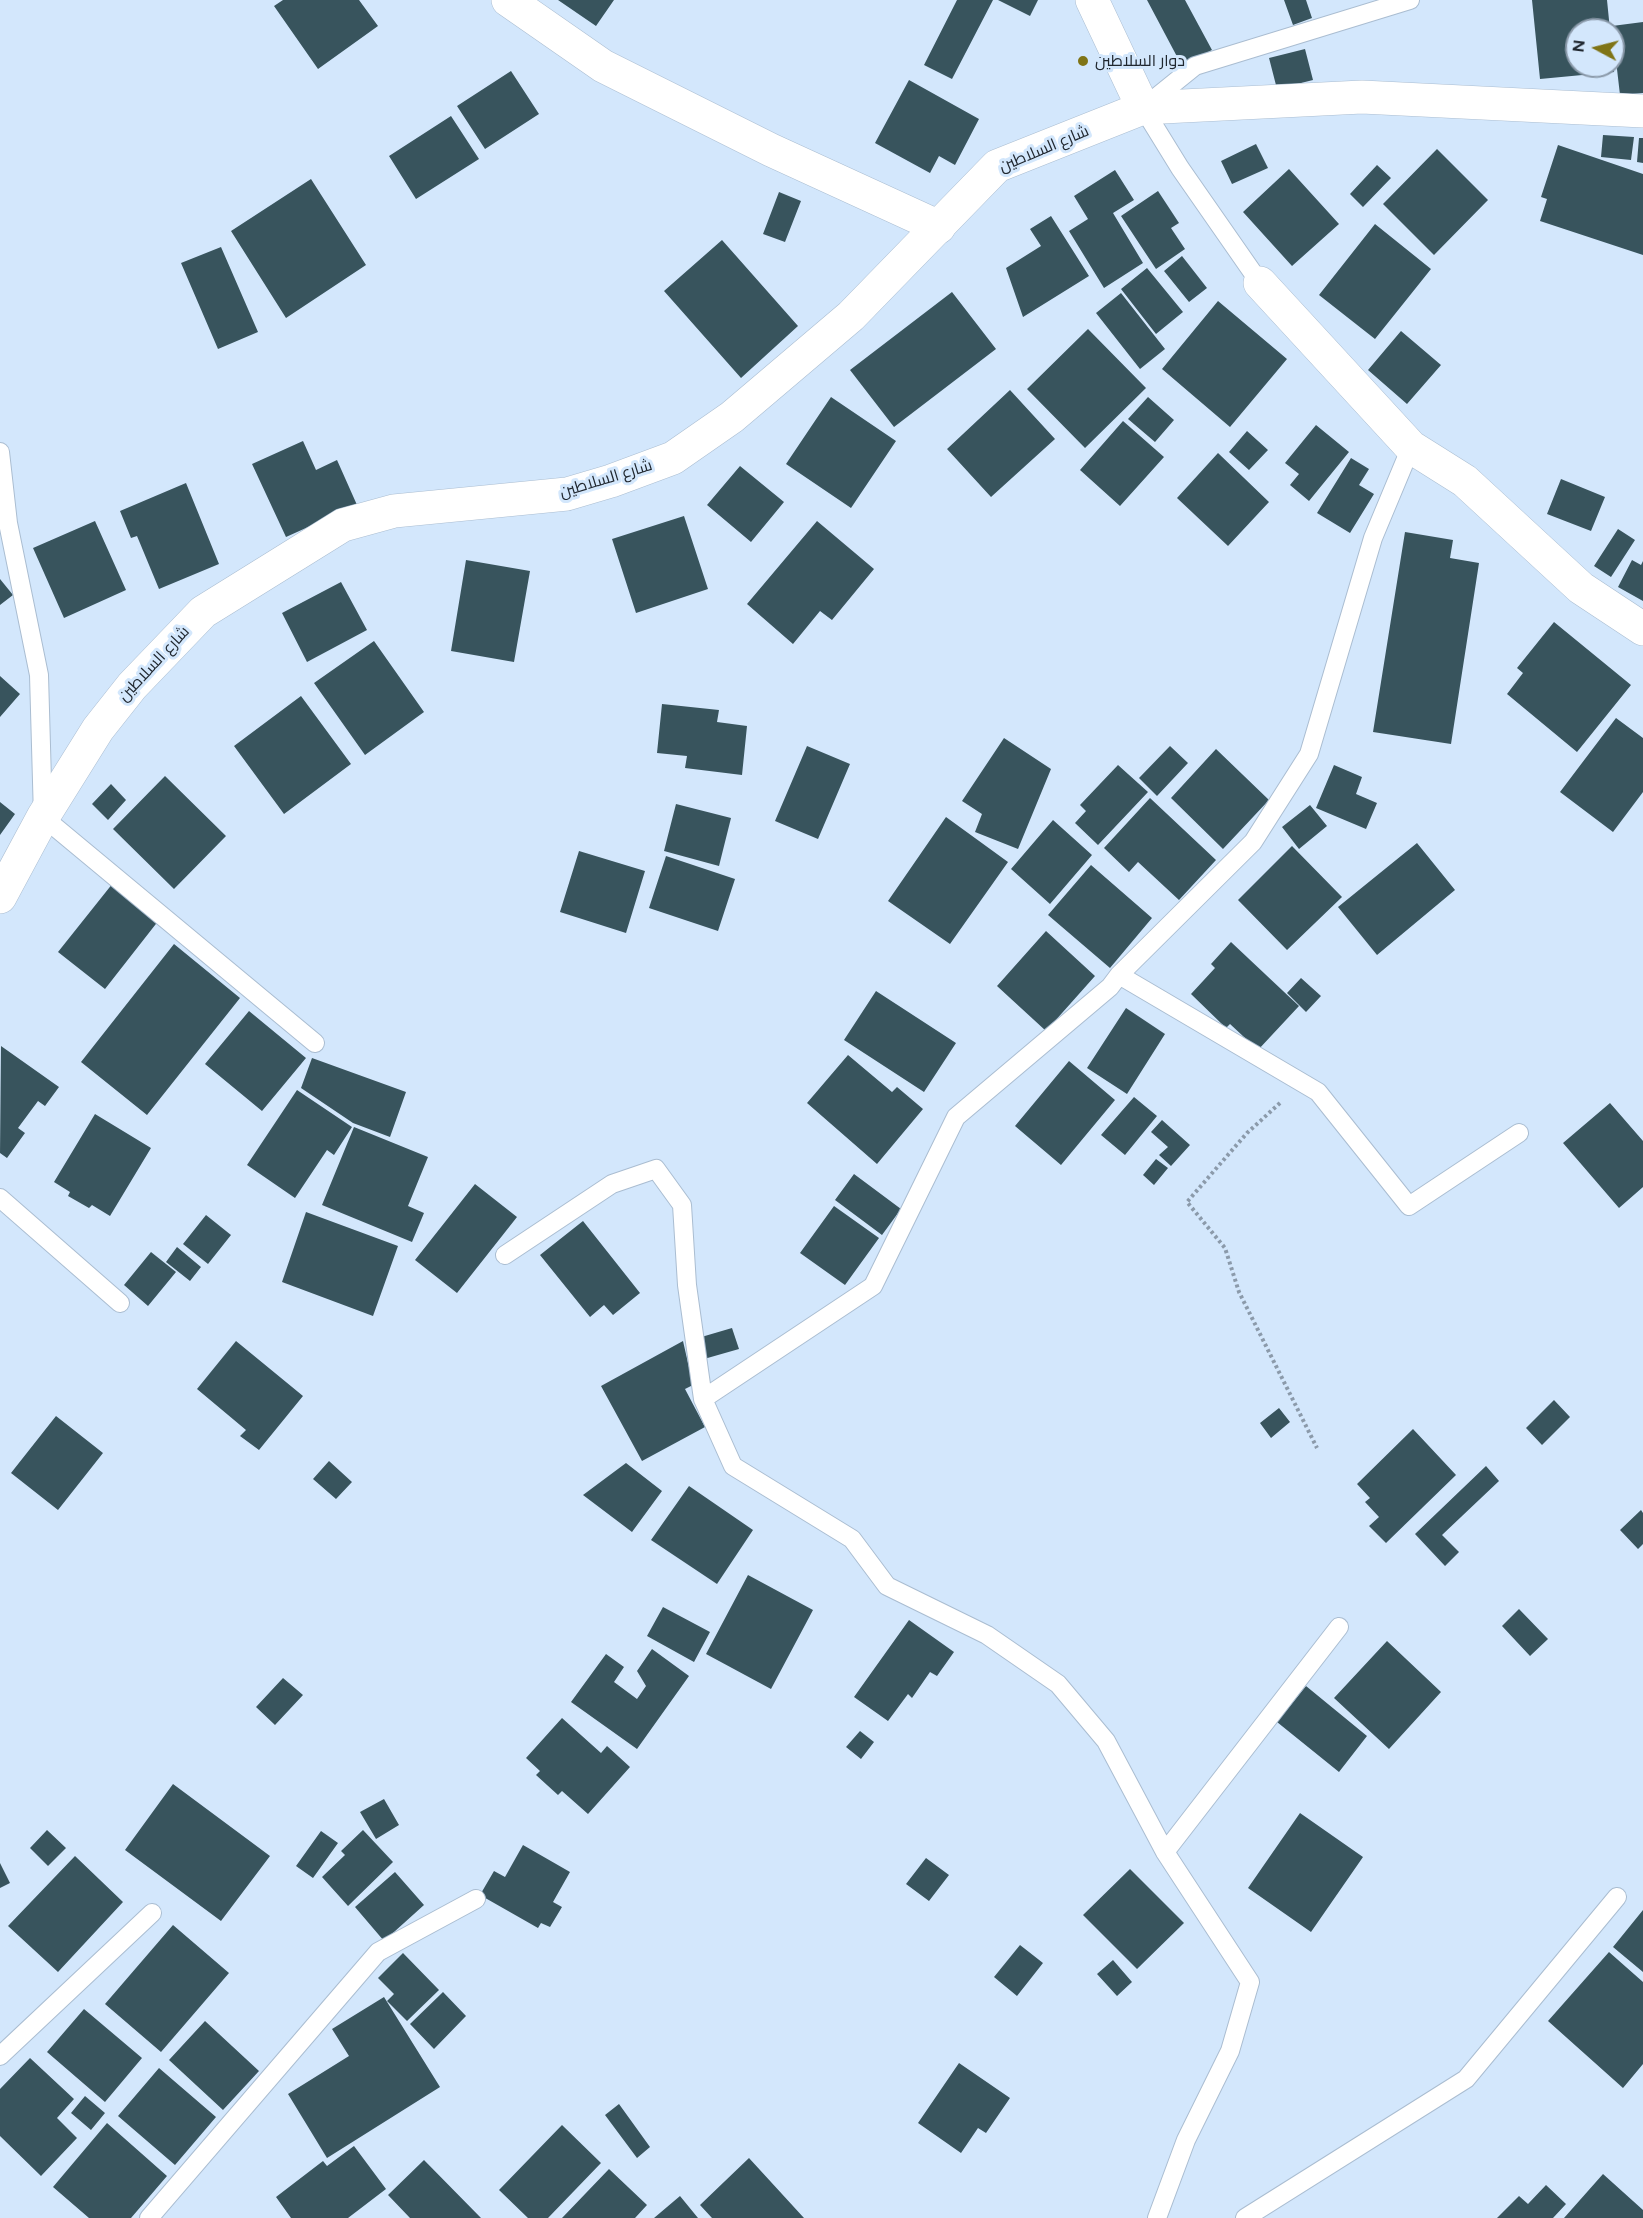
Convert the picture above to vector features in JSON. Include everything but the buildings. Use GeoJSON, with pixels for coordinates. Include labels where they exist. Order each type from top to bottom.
{"type":"FeatureCollection","features":[{"type":"Feature","properties":{"kind":"main road"},"geometry":{"type":"LineString","coordinates":[[507,0],[603,66],[771,150],[939,227]]}},
{"type":"Feature","properties":{"kind":"main road"},"geometry":{"type":"LineString","coordinates":[[1101,3],[1143,108]]}},
{"type":"Feature","properties":{"kind":"main road","name":"شارع السلاطين"},"geometry":{"type":"LineString","coordinates":[[0,897],[43,817],[98,729],[132,686],[203,612],[343,525],[394,511],[567,494],[673,458],[732,417],[851,316],[997,166],[1143,108],[1362,97],[1643,111]]}},
{"type":"Feature","properties":{"kind":"main road"},"geometry":{"type":"LineString","coordinates":[[1260,283],[1411,447],[1465,481],[1581,588],[1643,629]]}},
{"type":"Feature","properties":{"kind":"lane"},"geometry":{"type":"LineString","coordinates":[[1260,283],[1180,168],[1143,108],[1195,66],[1410,0]]}},
{"type":"Feature","properties":{"kind":"lane"},"geometry":{"type":"LineString","coordinates":[[703,1399],[873,1286],[956,1117],[1110,987],[1119,975],[1253,842],[1309,754],[1373,538],[1411,447]]}},
{"type":"Feature","properties":{"kind":"lane"},"geometry":{"type":"LineString","coordinates":[[0,452],[8,523],[39,675],[43,817],[315,1043]]}},
{"type":"Feature","properties":{"kind":"lane"},"geometry":{"type":"LineString","coordinates":[[1119,975],[1318,1092],[1409,1206],[1519,1133]]}},
{"type":"Feature","properties":{"kind":"lane"},"geometry":{"type":"LineString","coordinates":[[505,1255],[612,1184],[656,1169],[682,1205],[687,1285],[703,1399],[733,1466],[852,1539],[887,1586],[987,1635],[1058,1684],[1106,1742],[1165,1852],[1250,1982],[1230,2051],[1186,2140],[1157,2218]]}},
{"type":"Feature","properties":{"kind":"lane"},"geometry":{"type":"LineString","coordinates":[[0,1198],[120,1303]]}},
{"type":"Feature","properties":{"kind":"lane"},"geometry":{"type":"LineString","coordinates":[[1165,1852],[1339,1627]]}},
{"type":"Feature","properties":{"kind":"lane"},"geometry":{"type":"LineString","coordinates":[[1245,2218],[1466,2079],[1617,1897]]}},
{"type":"Feature","properties":{"kind":"lane"},"geometry":{"type":"LineString","coordinates":[[149,2218],[378,1952],[476,1899]]}},
{"type":"Feature","properties":{"kind":"lane"},"geometry":{"type":"LineString","coordinates":[[0,2056],[152,1913]]}},
{"type":"Feature","properties":{"kind":"path"},"geometry":{"type":"LineString","coordinates":[[1302,1083],[1247,1133],[1187,1202],[1225,1248],[1239,1292],[1317,1448]]}},
{"type":"Feature","properties":{"kind":"place","name":"دوار السلاطين"},"geometry":{"type":"Point","coordinates":[1083,61]}}]}
